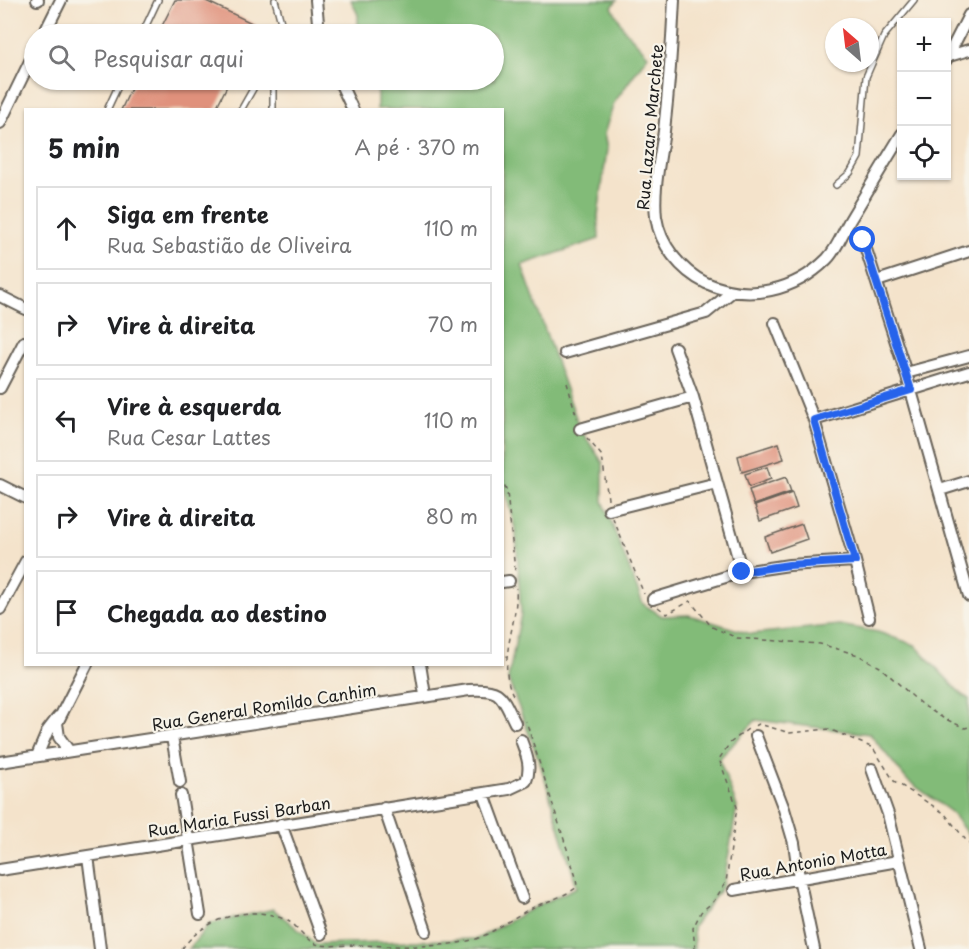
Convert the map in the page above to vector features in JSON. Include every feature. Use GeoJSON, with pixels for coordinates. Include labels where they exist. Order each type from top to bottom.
{"type":"FeatureCollection","features":[{"type":"Feature","properties":{"kind":"street"},"geometry":{"type":"LineString","coordinates":[[49,24],[61,0]]}},
{"type":"Feature","properties":{"kind":"street"},"geometry":{"type":"LineString","coordinates":[[316,0],[318,24]]}},
{"type":"Feature","properties":{"kind":"street","name":"Rua Lazaro Marchete"},"geometry":{"type":"LineString","coordinates":[[674,0],[670,71],[656,196],[656,218],[662,237],[673,256],[681,266],[708,284],[733,291],[768,292],[787,287],[810,274],[829,257],[897,142]]}},
{"type":"Feature","properties":{"kind":"street"},"geometry":{"type":"LineString","coordinates":[[951,50],[969,15]]}},
{"type":"Feature","properties":{"kind":"street"},"geometry":{"type":"LineString","coordinates":[[951,57],[969,50]]}},
{"type":"Feature","properties":{"kind":"street"},"geometry":{"type":"LineString","coordinates":[[0,123],[24,74]]}},
{"type":"Feature","properties":{"kind":"street"},"geometry":{"type":"LineString","coordinates":[[344,90],[352,108]]}},
{"type":"Feature","properties":{"kind":"street"},"geometry":{"type":"LineString","coordinates":[[863,240],[906,373],[968,591]]}},
{"type":"Feature","properties":{"kind":"street"},"geometry":{"type":"LineString","coordinates":[[877,281],[969,251]]}},
{"type":"Feature","properties":{"kind":"street"},"geometry":{"type":"LineString","coordinates":[[565,353],[706,313],[733,291]]}},
{"type":"Feature","properties":{"kind":"street"},"geometry":{"type":"LineString","coordinates":[[0,296],[24,308]]}},
{"type":"Feature","properties":{"kind":"street"},"geometry":{"type":"LineString","coordinates":[[775,323],[814,420],[869,618]]}},
{"type":"Feature","properties":{"kind":"street"},"geometry":{"type":"LineString","coordinates":[[0,388],[24,342]]}},
{"type":"Feature","properties":{"kind":"street"},"geometry":{"type":"LineString","coordinates":[[675,348],[693,397],[742,572]]}},
{"type":"Feature","properties":{"kind":"street"},"geometry":{"type":"LineString","coordinates":[[906,373],[969,356]]}},
{"type":"Feature","properties":{"kind":"street"},"geometry":{"type":"LineString","coordinates":[[814,420],[969,372]]}},
{"type":"Feature","properties":{"kind":"street"},"geometry":{"type":"LineString","coordinates":[[580,429],[693,397]]}},
{"type":"Feature","properties":{"kind":"street"},"geometry":{"type":"LineString","coordinates":[[940,490],[969,481]]}},
{"type":"Feature","properties":{"kind":"street"},"geometry":{"type":"LineString","coordinates":[[609,510],[717,483]]}},
{"type":"Feature","properties":{"kind":"street"},"geometry":{"type":"LineString","coordinates":[[0,485],[24,497]]}},
{"type":"Feature","properties":{"kind":"street"},"geometry":{"type":"LineString","coordinates":[[651,601],[742,572],[789,565],[855,561]]}},
{"type":"Feature","properties":{"kind":"street"},"geometry":{"type":"LineString","coordinates":[[0,609],[24,565]]}},
{"type":"Feature","properties":{"kind":"street"},"geometry":{"type":"LineString","coordinates":[[69,751],[59,737],[57,723],[86,666]]}},
{"type":"Feature","properties":{"kind":"street"},"geometry":{"type":"LineString","coordinates":[[420,666],[425,695]]}},
{"type":"Feature","properties":{"kind":"street","name":"Rua General Romildo Canhim"},"geometry":{"type":"LineString","coordinates":[[0,762],[469,690],[491,690],[500,694],[515,723]]}},
{"type":"Feature","properties":{"kind":"street"},"geometry":{"type":"LineString","coordinates":[[37,756],[48,730],[64,707]]}},
{"type":"Feature","properties":{"kind":"street"},"geometry":{"type":"LineString","coordinates":[[756,736],[784,809],[794,843],[814,949]]}},
{"type":"Feature","properties":{"kind":"street"},"geometry":{"type":"LineString","coordinates":[[172,737],[180,782]]}},
{"type":"Feature","properties":{"kind":"street"},"geometry":{"type":"LineString","coordinates":[[521,740],[530,765],[526,781],[509,789],[484,794],[522,898]]}},
{"type":"Feature","properties":{"kind":"street"},"geometry":{"type":"LineString","coordinates":[[872,769],[888,814],[921,949]]}},
{"type":"Feature","properties":{"kind":"street","name":"Rua Maria Fussi Barban"},"geometry":{"type":"LineString","coordinates":[[0,870],[281,824],[484,794]]}},
{"type":"Feature","properties":{"kind":"street"},"geometry":{"type":"LineString","coordinates":[[181,795],[200,914]]}},
{"type":"Feature","properties":{"kind":"street"},"geometry":{"type":"LineString","coordinates":[[384,808],[426,931]]}},
{"type":"Feature","properties":{"kind":"street"},"geometry":{"type":"LineString","coordinates":[[281,824],[321,934]]}},
{"type":"Feature","properties":{"kind":"street"},"geometry":{"type":"LineString","coordinates":[[88,856],[100,949]]}},
{"type":"Feature","properties":{"kind":"street","name":"Rua Antonio Motta"},"geometry":{"type":"LineString","coordinates":[[734,890],[898,861]]}},
{"type":"Feature","properties":{"kind":"lane"},"geometry":{"type":"LineString","coordinates":[[147,24],[158,0]]}},
{"type":"Feature","properties":{"kind":"lane"},"geometry":{"type":"LineString","coordinates":[[275,0],[281,24]]}},
{"type":"Feature","properties":{"kind":"lane"},"geometry":{"type":"LineString","coordinates":[[836,185],[850,173],[859,157],[866,77],[884,36],[914,0]]}},
{"type":"Feature","properties":{"kind":"lane"},"geometry":{"type":"LineString","coordinates":[[108,108],[116,90]]}},
{"type":"Feature","properties":{"kind":"lane"},"geometry":{"type":"LineString","coordinates":[[243,108],[253,90]]}},
{"type":"Feature","properties":{"kind":"lane"},"geometry":{"type":"LineString","coordinates":[[273,90],[273,108]]}},
{"type":"Feature","properties":{"kind":"path"},"geometry":{"type":"LineString","coordinates":[[567,383],[580,429],[602,456],[609,510],[651,601],[667,614],[690,601],[712,627],[736,639],[820,644],[858,655],[880,667],[921,704],[943,718],[965,728],[969,727]]}},
{"type":"Feature","properties":{"kind":"path"},"geometry":{"type":"LineString","coordinates":[[695,949],[693,927],[701,912],[714,901],[726,882],[737,807],[719,759],[730,742],[751,727],[759,724],[790,733],[829,729],[873,748],[894,781],[944,813],[969,844]]}},
{"type":"Feature","properties":{"kind":"green space"},"geometry":{"type":"Polygon","coordinates":[[[351,0],[617,0],[612,7],[624,29],[648,55],[614,103],[604,134],[607,149],[598,216],[599,239],[522,265],[580,429],[603,463],[603,501],[643,604],[662,616],[689,615],[751,634],[839,625],[878,632],[915,645],[962,695],[969,699],[969,836],[951,812],[907,780],[870,734],[756,720],[719,759],[737,807],[723,886],[693,927],[694,949],[189,949],[209,924],[273,909],[316,944],[477,939],[577,887],[540,763],[508,679],[521,614],[516,532],[504,487],[504,108],[377,108],[377,90],[504,90],[504,24],[358,24],[358,15],[351,0]]]}},
{"type":"Feature","properties":{"kind":"building"},"geometry":{"type":"Polygon","coordinates":[[[175,0],[204,0],[254,24],[163,24],[175,0]]]}},
{"type":"Feature","properties":{"kind":"building"},"geometry":{"type":"Polygon","coordinates":[[[130,90],[225,90],[216,108],[122,108],[130,90]]]}},
{"type":"Feature","properties":{"kind":"building"},"geometry":{"type":"Polygon","coordinates":[[[779,443],[784,459],[742,472],[738,456],[779,443]]]}},
{"type":"Feature","properties":{"kind":"building"},"geometry":{"type":"Polygon","coordinates":[[[767,467],[771,479],[749,487],[745,474],[767,467]]]}},
{"type":"Feature","properties":{"kind":"building"},"geometry":{"type":"Polygon","coordinates":[[[786,477],[791,492],[754,505],[749,490],[786,477]]]}},
{"type":"Feature","properties":{"kind":"building"},"geometry":{"type":"Polygon","coordinates":[[[792,493],[797,508],[760,521],[755,506],[792,493]]]}},
{"type":"Feature","properties":{"kind":"building"},"geometry":{"type":"Polygon","coordinates":[[[802,524],[807,539],[770,552],[765,537],[802,524]]]}},
{"type":"Feature","properties":{"kind":"route"},"geometry":{"type":"LineString","coordinates":[[742,572],[789,565],[855,561],[814,420],[911,390],[863,240]]}}]}
